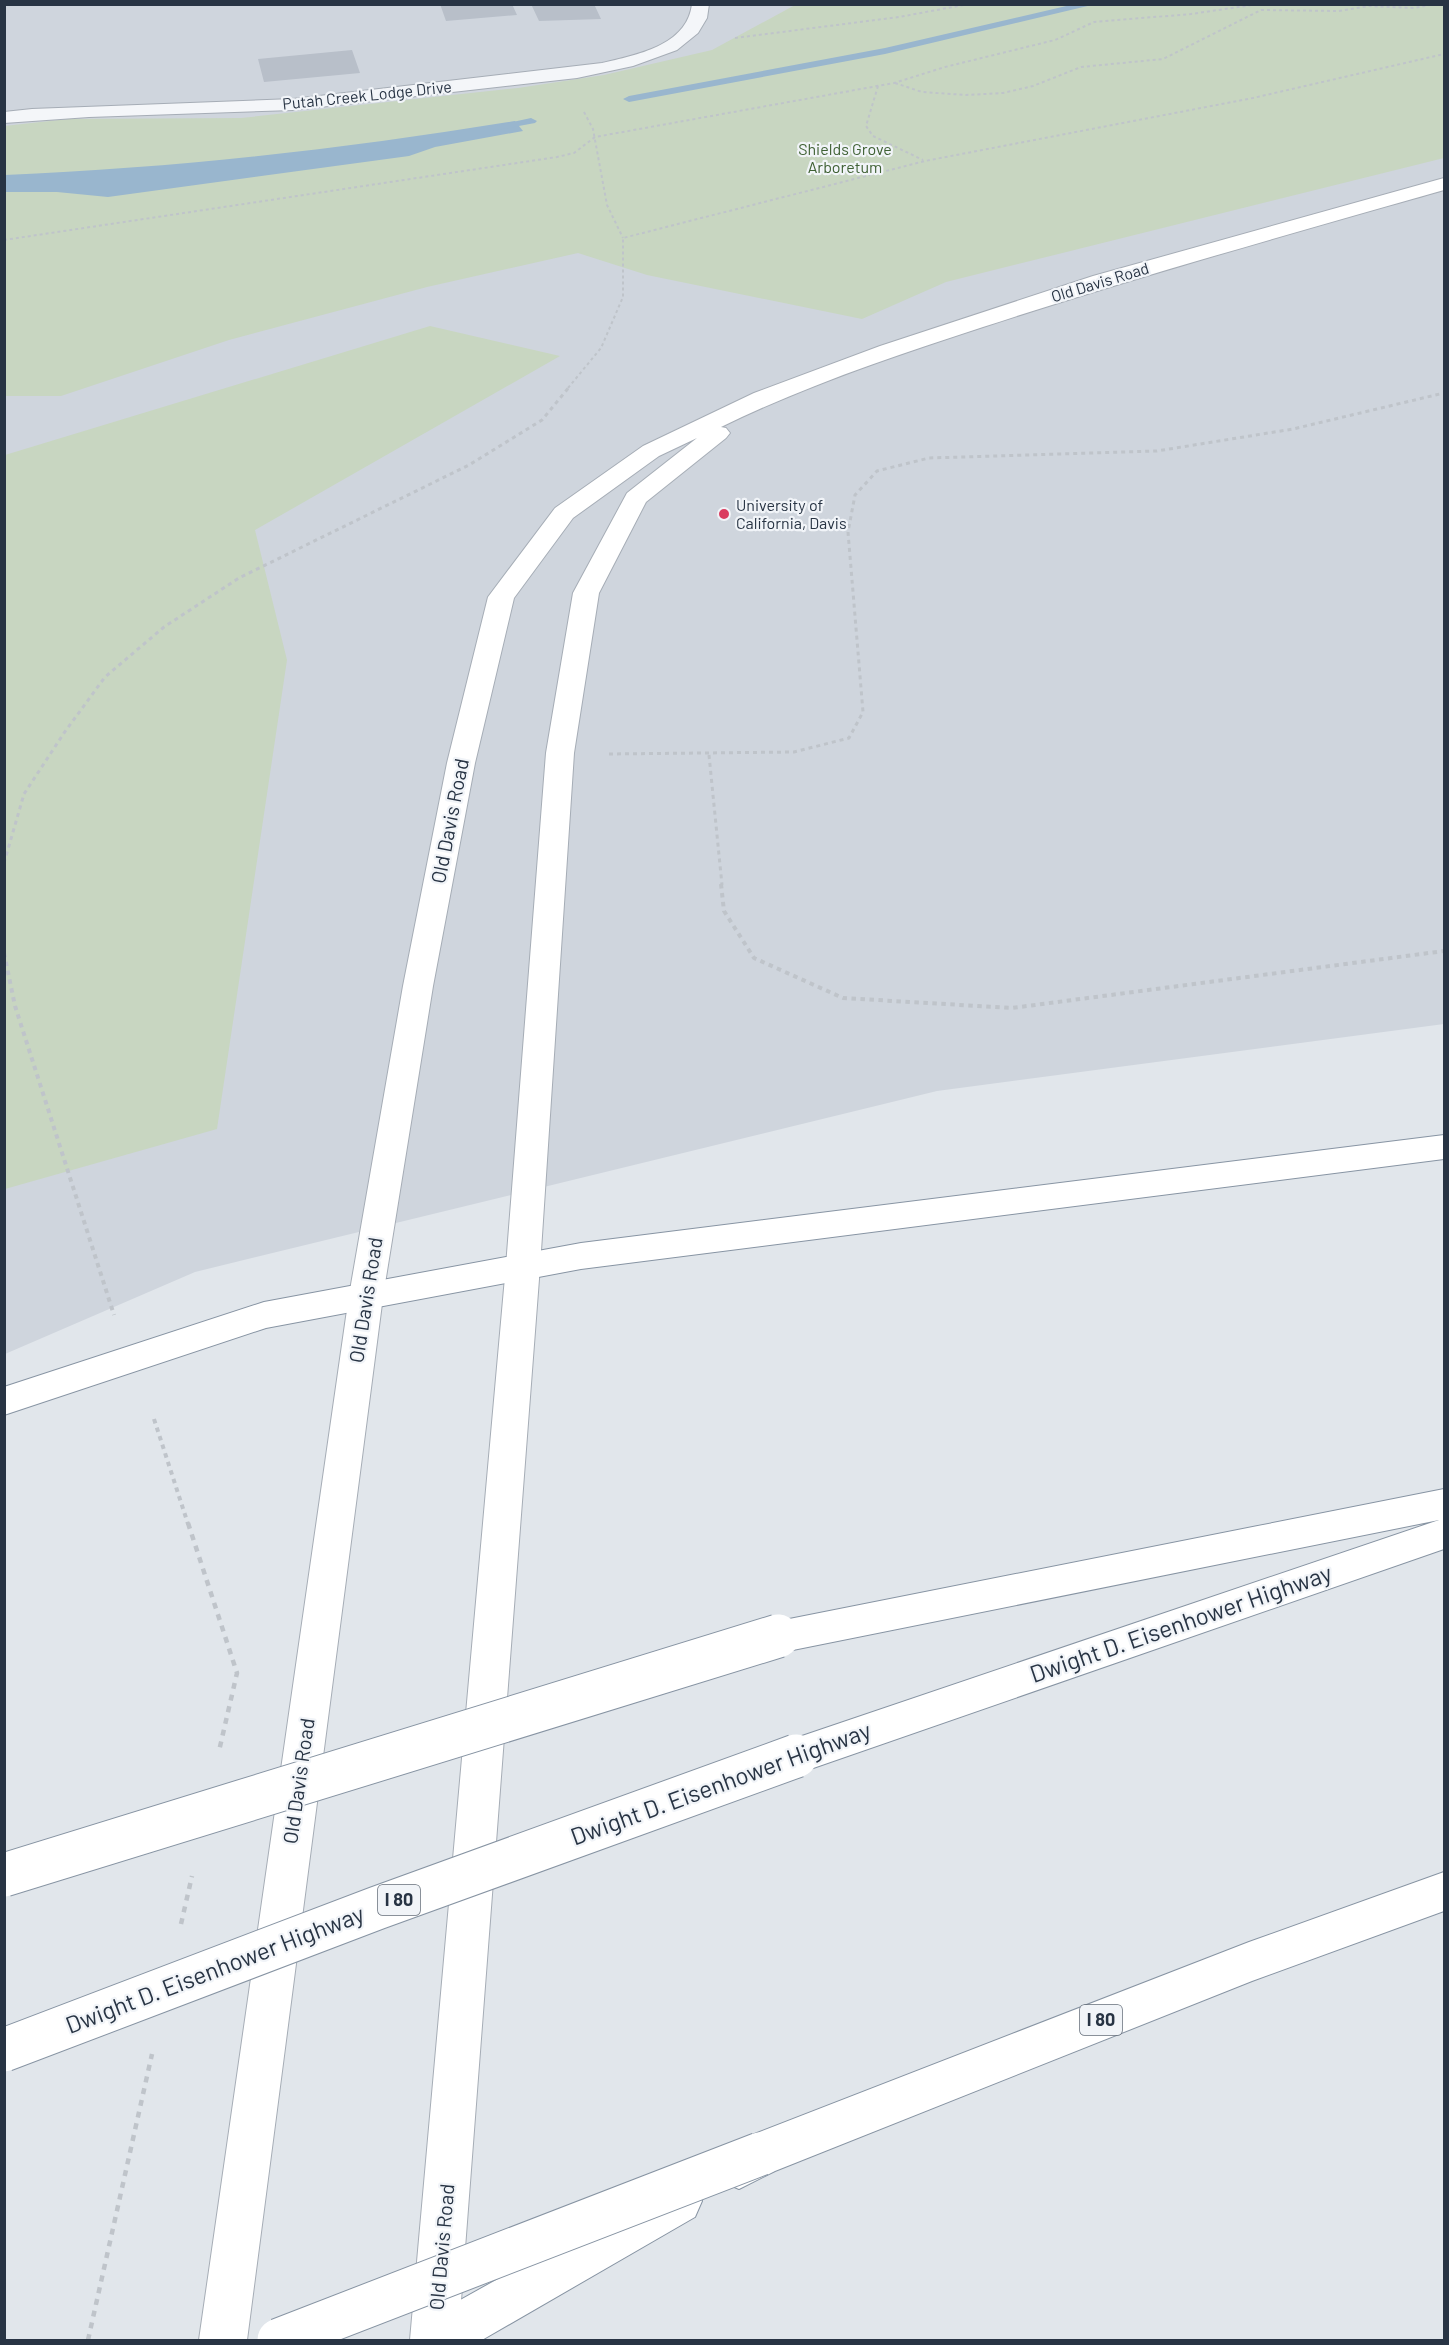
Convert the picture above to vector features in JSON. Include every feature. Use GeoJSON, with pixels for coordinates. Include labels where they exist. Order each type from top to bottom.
{"type":"FeatureCollection","features":[{"type":"Feature","properties":{"kind":"main road","name":"Old Davis Road"},"geometry":{"type":"LineString","coordinates":[[223,2340],[366,1296],[418,986],[459,774],[501,597],[564,513],[651,451],[762,398],[888,351],[1101,281],[1444,184]]}},
{"type":"Feature","properties":{"kind":"main road","name":"Old Davis Road"},"geometry":{"type":"LineString","coordinates":[[435,2340],[523,1266],[560,753],[586,593],[636,498],[762,398]]}},
{"type":"Feature","properties":{"kind":"main road"},"geometry":{"type":"LineString","coordinates":[[4,1401],[264,1315],[523,1266],[581,1256],[1444,1147]]}},
{"type":"Feature","properties":{"kind":"main road"},"geometry":{"type":"LineString","coordinates":[[4,1875],[778,1636],[1444,1504]]}},
{"type":"Feature","properties":{"kind":"main road","name":"Dwight D. Eisenhower Highway"},"geometry":{"type":"LineString","coordinates":[[4,2050],[377,1908],[796,1755],[1444,1534]]}},
{"type":"Feature","properties":{"kind":"main road","name":"I 80"},"geometry":{"type":"LineString","coordinates":[[279,2340],[1249,1962],[1444,1892]]}},
{"type":"Feature","properties":{"kind":"main road"},"geometry":{"type":"LineString","coordinates":[[435,2340],[760,2154]]}},
{"type":"Feature","properties":{"kind":"lane","name":"Putah Creek Lodge Drive"},"geometry":{"type":"LineString","coordinates":[[4,118],[96,109],[261,106],[552,75],[628,61],[672,46],[694,30],[701,16],[701,4]]}},
{"type":"Feature","properties":{"kind":"path"},"geometry":{"type":"LineString","coordinates":[[672,46],[868,22],[969,4]]}},
{"type":"Feature","properties":{"kind":"path"},"geometry":{"type":"LineString","coordinates":[[4,240],[557,157],[574,153],[595,137],[894,83],[945,67],[1055,40],[1094,22],[1127,17],[1191,14],[1259,4]]}},
{"type":"Feature","properties":{"kind":"path"},"geometry":{"type":"LineString","coordinates":[[1252,6],[1261,10],[1339,11],[1369,6],[1414,8],[1435,4]]}},
{"type":"Feature","properties":{"kind":"path"},"geometry":{"type":"LineString","coordinates":[[894,83],[922,92],[966,95],[1003,93],[1033,86],[1081,67],[1163,59],[1261,10]]}},
{"type":"Feature","properties":{"kind":"path"},"geometry":{"type":"LineString","coordinates":[[623,238],[925,161],[1253,98],[1444,54]]}},
{"type":"Feature","properties":{"kind":"path"},"geometry":{"type":"LineString","coordinates":[[878,86],[866,126],[873,136],[925,161]]}},
{"type":"Feature","properties":{"kind":"path"},"geometry":{"type":"LineString","coordinates":[[4,864],[24,794],[105,676],[164,627],[239,578],[469,465],[542,420],[601,348],[623,297],[623,238],[607,205],[593,129]]}},
{"type":"Feature","properties":{"kind":"path"},"geometry":{"type":"LineString","coordinates":[[560,753],[709,755],[794,752],[849,738],[863,712],[848,532],[855,495],[877,471],[929,458],[1157,452],[1293,429],[1444,393]]}},
{"type":"Feature","properties":{"kind":"path"},"geometry":{"type":"LineString","coordinates":[[709,755],[723,911],[754,958],[843,998],[1012,1008],[1444,951]]}},
{"type":"Feature","properties":{"kind":"path"},"geometry":{"type":"LineString","coordinates":[[4,953],[15,1006],[115,1315]]}},
{"type":"Feature","properties":{"kind":"shaded area","name":"University of California, Davis"},"geometry":{"type":"Polygon","coordinates":[[[5,5],[1444,5],[1444,1024],[937,1091],[195,1272],[5,1354],[5,5]]]}},
{"type":"Feature","properties":{"kind":"green space","name":"Shields Grove Arboretum"},"geometry":{"type":"Polygon","coordinates":[[[795,5],[1444,5],[1444,158],[946,282],[862,319],[647,275],[578,253],[427,287],[229,340],[61,396],[5,396],[4,126],[68,119],[241,118],[518,88],[604,75],[712,50],[795,5]]]}},
{"type":"Feature","properties":{"kind":"green space"},"geometry":{"type":"Polygon","coordinates":[[[430,326],[560,356],[255,530],[287,660],[217,1129],[5,1189],[5,455],[430,326]]]}},
{"type":"Feature","properties":{"kind":"water"},"geometry":{"type":"Polygon","coordinates":[[[515,121],[523,131],[435,147],[409,156],[108,197],[57,192],[5,192],[5,175],[133,168],[260,156],[515,121]]]}},
{"type":"Feature","properties":{"kind":"building"},"geometry":{"type":"Polygon","coordinates":[[[440,4],[512,4],[517,15],[446,21],[440,4]]]}},
{"type":"Feature","properties":{"kind":"building"},"geometry":{"type":"Polygon","coordinates":[[[531,4],[594,4],[601,19],[539,21],[531,4]]]}},
{"type":"Feature","properties":{"kind":"building"},"geometry":{"type":"Polygon","coordinates":[[[352,50],[360,73],[264,82],[258,59],[352,50]]]}},
{"type":"Feature","properties":{"kind":"waterway"},"geometry":{"type":"LineString","coordinates":[[629,99],[885,51],[1091,4]]}},
{"type":"Feature","properties":{"kind":"waterway"},"geometry":{"type":"LineString","coordinates":[[492,128],[531,121]]}},
{"type":"Feature","properties":{"kind":"place","name":"University of California, Davis"},"geometry":{"type":"Point","coordinates":[724,514]}}]}
